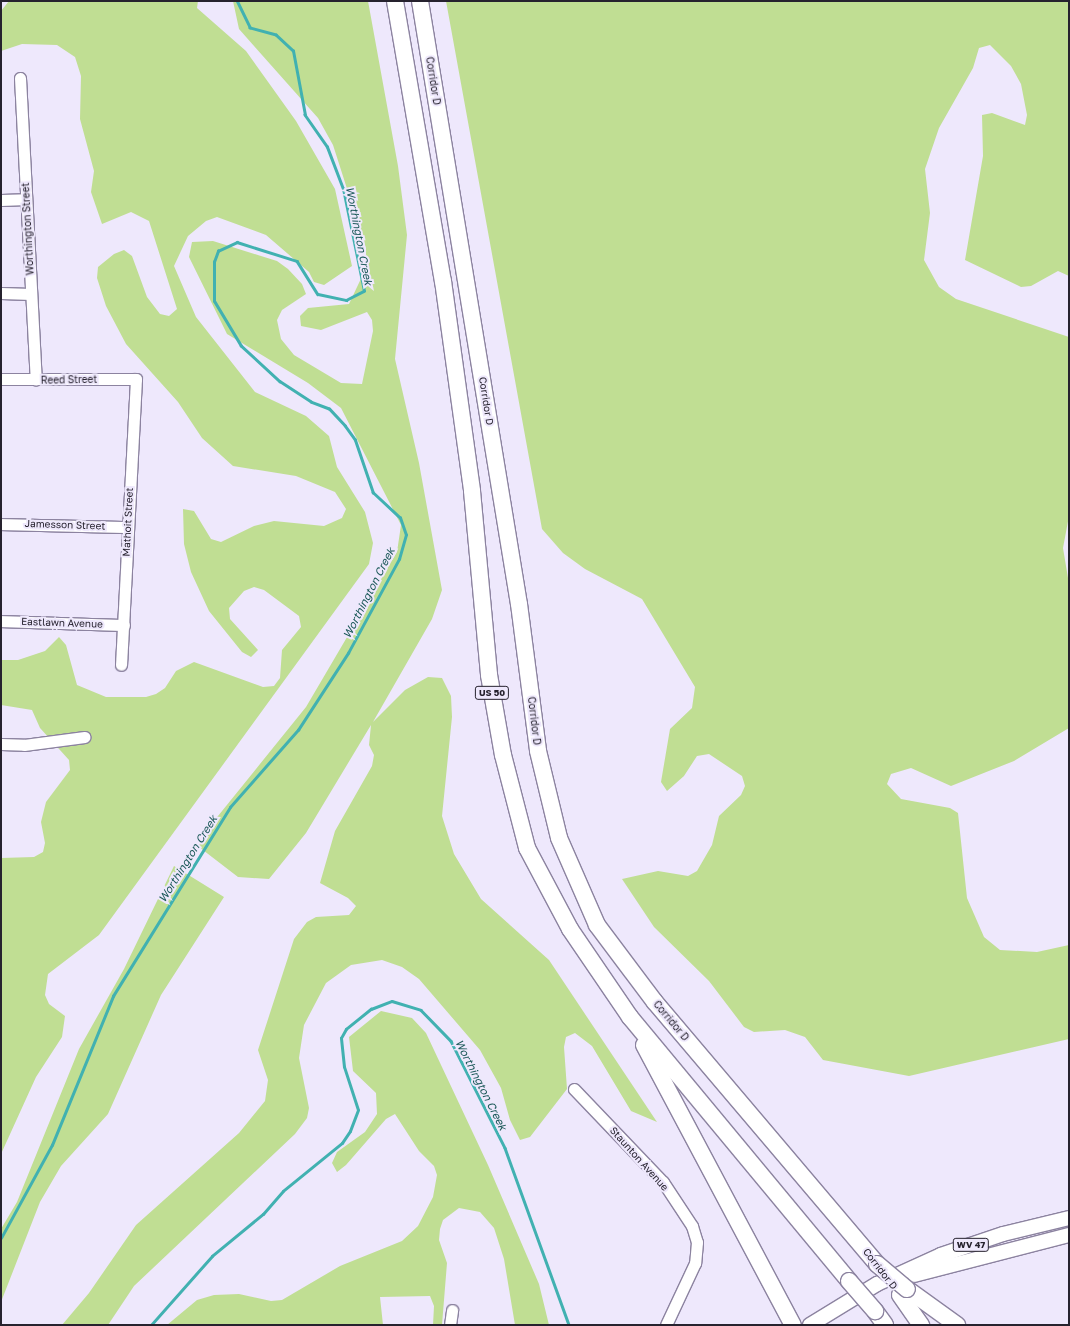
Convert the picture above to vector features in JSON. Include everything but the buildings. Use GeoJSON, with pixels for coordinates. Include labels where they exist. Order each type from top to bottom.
{"type":"FeatureCollection","features":[{"type":"Feature","properties":{"kind":"highway","name":"US 50"},"geometry":{"type":"LineString","coordinates":[[395,1],[443,281],[472,491],[489,675],[503,755],[526,848],[570,929],[630,1017],[875,1311],[885,1325]]}},
{"type":"Feature","properties":{"kind":"highway","name":"Corridor D"},"geometry":{"type":"LineString","coordinates":[[420,1],[519,604],[538,751],[559,838],[597,924],[644,988],[877,1264],[903,1292],[921,1325]]}},
{"type":"Feature","properties":{"kind":"highway"},"geometry":{"type":"LineString","coordinates":[[630,1017],[793,1325]]}},
{"type":"Feature","properties":{"kind":"highway"},"geometry":{"type":"LineString","coordinates":[[903,1292],[957,1325]]}},
{"type":"Feature","properties":{"kind":"main road","name":"WV 47"},"geometry":{"type":"LineString","coordinates":[[810,1325],[877,1284],[941,1255],[1003,1234],[1069,1218]]}},
{"type":"Feature","properties":{"kind":"main road","name":"WV 47"},"geometry":{"type":"LineString","coordinates":[[877,1284],[1069,1235]]}},
{"type":"Feature","properties":{"kind":"street","name":"Worthington Street"},"geometry":{"type":"LineString","coordinates":[[20,78],[36,380]]}},
{"type":"Feature","properties":{"kind":"street"},"geometry":{"type":"LineString","coordinates":[[1,200],[26,199]]}},
{"type":"Feature","properties":{"kind":"street"},"geometry":{"type":"LineString","coordinates":[[1,293],[31,294]]}},
{"type":"Feature","properties":{"kind":"street","name":"Reed Street"},"geometry":{"type":"LineString","coordinates":[[1,379],[136,379]]}},
{"type":"Feature","properties":{"kind":"street","name":"Mathoit Street"},"geometry":{"type":"LineString","coordinates":[[121,665],[136,379]]}},
{"type":"Feature","properties":{"kind":"street","name":"Jamesson Street"},"geometry":{"type":"LineString","coordinates":[[1,524],[128,527]]}},
{"type":"Feature","properties":{"kind":"street","name":"Eastlawn Avenue"},"geometry":{"type":"LineString","coordinates":[[1,620],[124,625]]}},
{"type":"Feature","properties":{"kind":"street"},"geometry":{"type":"LineString","coordinates":[[1,744],[24,745],[84,737]]}},
{"type":"Feature","properties":{"kind":"street","name":"Staunton Avenue"},"geometry":{"type":"LineString","coordinates":[[574,1090],[663,1182],[692,1226],[697,1242],[695,1263],[666,1325]]}},
{"type":"Feature","properties":{"kind":"street"},"geometry":{"type":"LineString","coordinates":[[450,1325],[452,1310]]}},
{"type":"Feature","properties":{"kind":"green space"},"geometry":{"type":"Polygon","coordinates":[[[9,1],[198,1],[197,8],[246,51],[296,121],[335,189],[352,266],[324,285],[314,282],[309,272],[266,235],[217,217],[206,221],[188,236],[174,266],[196,317],[255,392],[306,416],[329,436],[337,467],[365,512],[373,543],[369,564],[99,935],[48,974],[45,995],[49,1004],[65,1016],[62,1037],[36,1077],[1,1154],[1,858],[34,857],[43,852],[45,843],[41,822],[46,802],[70,770],[69,760],[40,728],[32,710],[1,705],[1,660],[18,660],[45,651],[59,637],[66,645],[77,685],[106,697],[146,697],[156,694],[165,688],[176,671],[194,662],[263,687],[274,686],[280,678],[282,650],[301,627],[299,616],[264,590],[254,587],[244,591],[229,608],[230,619],[258,650],[251,657],[242,652],[209,611],[191,572],[184,544],[183,509],[194,511],[211,539],[221,542],[254,526],[274,521],[324,526],[342,518],[346,509],[335,492],[296,476],[233,466],[202,438],[178,402],[126,344],[106,306],[97,278],[98,267],[114,254],[124,250],[132,256],[147,297],[160,314],[169,316],[177,309],[149,221],[131,212],[102,224],[91,192],[94,171],[80,119],[81,76],[75,57],[57,45],[22,44],[1,51],[1,11],[9,1]]]}},
{"type":"Feature","properties":{"kind":"green space"},"geometry":{"type":"Polygon","coordinates":[[[233,1],[368,1],[398,166],[407,235],[395,359],[419,463],[442,590],[432,619],[373,722],[405,690],[428,677],[442,678],[451,696],[452,717],[442,816],[454,854],[481,899],[549,960],[657,1122],[631,1111],[592,1046],[575,1033],[566,1037],[564,1047],[567,1089],[530,1137],[520,1140],[510,1120],[501,1088],[480,1050],[419,979],[402,967],[382,960],[351,965],[326,983],[304,1025],[299,1058],[309,1108],[307,1118],[295,1134],[134,1286],[108,1325],[62,1325],[89,1293],[136,1225],[239,1133],[265,1101],[268,1080],[258,1050],[294,939],[307,922],[316,917],[349,915],[356,906],[348,898],[320,883],[335,831],[372,766],[374,755],[369,745],[371,725],[306,833],[269,879],[238,877],[199,847],[201,837],[306,707],[397,552],[401,525],[341,408],[308,383],[227,334],[189,257],[192,242],[213,241],[277,261],[288,269],[302,284],[306,294],[282,310],[277,320],[281,339],[294,355],[341,383],[362,384],[373,331],[372,320],[367,312],[321,330],[301,326],[300,316],[308,308],[349,304],[366,268],[366,248],[333,145],[318,118],[239,29],[233,1]]]}},
{"type":"Feature","properties":{"kind":"green space"},"geometry":{"type":"Polygon","coordinates":[[[446,1],[1069,1],[1069,276],[1058,271],[1031,286],[1021,287],[965,260],[983,156],[982,115],[992,113],[1025,125],[1027,115],[1021,84],[1011,66],[990,45],[979,48],[973,68],[939,128],[925,169],[930,213],[924,260],[939,287],[956,299],[1069,337],[1069,516],[1063,548],[1069,584],[1069,728],[1014,761],[951,786],[911,768],[891,774],[887,784],[901,799],[950,808],[958,813],[967,898],[984,937],[1000,950],[1037,952],[1069,945],[1069,1039],[909,1076],[823,1060],[805,1037],[785,1030],[754,1032],[744,1027],[709,981],[654,927],[622,879],[658,871],[688,876],[697,871],[712,845],[719,816],[741,795],[745,786],[742,776],[709,754],[697,756],[684,776],[667,791],[661,782],[670,729],[692,708],[695,687],[642,599],[585,569],[563,553],[542,529],[446,1]]]}},
{"type":"Feature","properties":{"kind":"green space"},"geometry":{"type":"Polygon","coordinates":[[[174,866],[224,897],[161,995],[108,1114],[61,1166],[40,1202],[1,1302],[1,1229],[17,1202],[79,1049],[124,969],[174,866]]]}},
{"type":"Feature","properties":{"kind":"green space"},"geometry":{"type":"Polygon","coordinates":[[[381,1011],[412,1018],[426,1033],[488,1165],[539,1284],[549,1325],[515,1325],[504,1259],[494,1228],[480,1212],[459,1208],[443,1220],[440,1229],[439,1240],[447,1263],[442,1325],[433,1325],[434,1306],[430,1296],[380,1297],[383,1325],[167,1325],[197,1300],[214,1295],[239,1294],[271,1301],[282,1300],[340,1266],[402,1241],[418,1226],[433,1197],[437,1175],[434,1166],[419,1151],[395,1114],[386,1119],[346,1165],[337,1172],[332,1163],[337,1152],[365,1132],[377,1114],[376,1093],[353,1071],[349,1037],[381,1011]]]}},
{"type":"Feature","properties":{"kind":"waterway","name":"Worthington Creek"},"geometry":{"type":"LineString","coordinates":[[1,1238],[52,1145],[113,996],[230,807],[298,730],[348,653],[399,559],[406,535],[400,518],[373,493],[355,440],[345,426],[329,409],[311,402],[280,382],[241,346],[214,301],[214,262],[218,251],[237,242],[297,261],[318,294],[346,300],[364,291],[343,189],[327,147],[305,115],[293,51],[276,35],[250,28],[237,1]]}},
{"type":"Feature","properties":{"kind":"waterway","name":"Worthington Creek"},"geometry":{"type":"LineString","coordinates":[[151,1325],[212,1256],[263,1214],[283,1191],[342,1143],[350,1131],[358,1110],[344,1067],[341,1038],[346,1029],[371,1009],[392,1001],[421,1010],[451,1041],[505,1148],[569,1325]]}}]}
